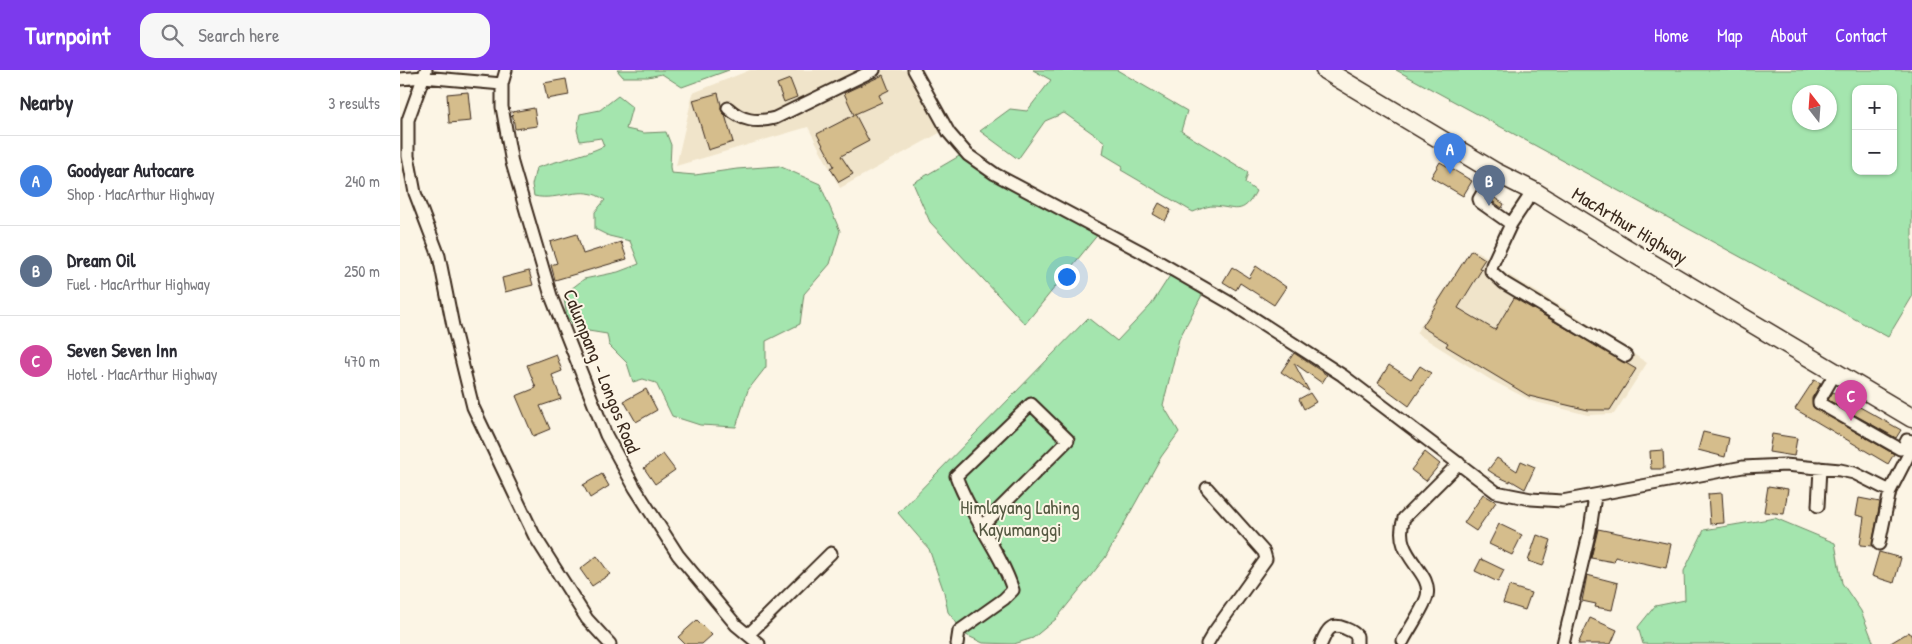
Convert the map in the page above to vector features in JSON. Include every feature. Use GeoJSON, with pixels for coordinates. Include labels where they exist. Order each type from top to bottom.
{"type":"FeatureCollection","features":[{"type":"Feature","properties":{"kind":"highway","name":"MacArthur Highway"},"geometry":{"type":"LineString","coordinates":[[1325,70],[1495,172],[1533,191],[1912,418]]}},
{"type":"Feature","properties":{"kind":"street","name":"Calumpang - Longos Road"},"geometry":{"type":"LineString","coordinates":[[506,70],[502,84],[502,107],[512,164],[551,296],[606,435],[634,488],[678,556],[736,624],[759,644]]}},
{"type":"Feature","properties":{"kind":"street"},"geometry":{"type":"LineString","coordinates":[[728,108],[742,118],[761,122],[775,118],[874,70]]}},
{"type":"Feature","properties":{"kind":"street"},"geometry":{"type":"LineString","coordinates":[[914,70],[949,133],[968,155],[995,174],[1232,304],[1342,375],[1496,492],[1547,501],[1562,501],[1743,466],[1820,468],[1854,473],[1890,491]]}},
{"type":"Feature","properties":{"kind":"street"},"geometry":{"type":"LineString","coordinates":[[425,73],[408,120],[408,156],[416,193],[439,256],[453,326],[473,406],[534,535],[587,619],[610,644]]}},
{"type":"Feature","properties":{"kind":"street"},"geometry":{"type":"LineString","coordinates":[[400,79],[425,73],[502,84]]}},
{"type":"Feature","properties":{"kind":"street"},"geometry":{"type":"LineString","coordinates":[[1495,172],[1479,199],[1480,202],[1511,224]]}},
{"type":"Feature","properties":{"kind":"street"},"geometry":{"type":"LineString","coordinates":[[1533,191],[1511,224],[1492,265],[1491,272],[1504,283],[1626,356]]}},
{"type":"Feature","properties":{"kind":"street"},"geometry":{"type":"LineString","coordinates":[[1836,372],[1819,401],[1820,403],[1900,449],[1903,448],[1907,440],[1912,441]]}},
{"type":"Feature","properties":{"kind":"street"},"geometry":{"type":"LineString","coordinates":[[956,644],[960,631],[1004,599],[1013,590],[1008,574],[981,527],[962,492],[956,476],[1031,404],[1068,440],[981,527]]}},
{"type":"Feature","properties":{"kind":"street"},"geometry":{"type":"LineString","coordinates":[[1879,544],[1890,491],[1912,448]]}},
{"type":"Feature","properties":{"kind":"street"},"geometry":{"type":"LineString","coordinates":[[1403,641],[1426,597],[1427,587],[1402,543],[1401,529],[1404,518],[1459,463]]}},
{"type":"Feature","properties":{"kind":"street"},"geometry":{"type":"LineString","coordinates":[[1818,506],[1820,468]]}},
{"type":"Feature","properties":{"kind":"street"},"geometry":{"type":"LineString","coordinates":[[1207,488],[1264,552],[1266,559],[1214,632],[1208,644]]}},
{"type":"Feature","properties":{"kind":"street"},"geometry":{"type":"LineString","coordinates":[[1563,644],[1590,530],[1595,496]]}},
{"type":"Feature","properties":{"kind":"street"},"geometry":{"type":"LineString","coordinates":[[748,635],[831,553]]}},
{"type":"Feature","properties":{"kind":"street"},"geometry":{"type":"LineString","coordinates":[[1321,644],[1328,630],[1332,626],[1338,626],[1354,632],[1358,636],[1357,644]]}},
{"type":"Feature","properties":{"kind":"shaded area"},"geometry":{"type":"Polygon","coordinates":[[[750,70],[910,70],[945,130],[840,188],[808,127],[676,166],[693,93],[750,70]]]}},
{"type":"Feature","properties":{"kind":"shaded area"},"geometry":{"type":"Polygon","coordinates":[[[1472,248],[1492,260],[1490,264],[1572,313],[1647,363],[1614,414],[1588,415],[1532,401],[1491,380],[1416,333],[1472,248]]]}},
{"type":"Feature","properties":{"kind":"green space"},"geometry":{"type":"Polygon","coordinates":[[[617,70],[729,70],[682,87],[662,74],[648,77],[623,77],[617,70]]]}},
{"type":"Feature","properties":{"kind":"green space"},"geometry":{"type":"Polygon","coordinates":[[[1033,70],[1117,70],[1187,111],[1181,131],[1248,172],[1245,183],[1256,191],[1247,204],[1238,209],[1210,206],[1193,212],[1121,170],[1123,166],[1103,154],[1105,142],[1064,113],[1045,121],[1018,159],[980,131],[1010,109],[1027,111],[1051,80],[1033,70]]]}},
{"type":"Feature","properties":{"kind":"green space"},"geometry":{"type":"Polygon","coordinates":[[[1396,70],[1912,70],[1912,297],[1888,337],[1396,70]]]}},
{"type":"Feature","properties":{"kind":"green space"},"geometry":{"type":"Polygon","coordinates":[[[618,96],[632,107],[626,129],[644,133],[666,132],[671,145],[671,173],[695,175],[779,166],[820,184],[840,231],[830,264],[804,294],[800,324],[766,341],[766,367],[748,390],[736,427],[700,425],[672,416],[656,383],[643,379],[633,382],[627,363],[609,345],[607,334],[576,329],[567,317],[564,299],[571,289],[584,279],[618,272],[639,264],[630,241],[609,236],[595,229],[595,212],[605,200],[588,193],[552,197],[534,196],[532,185],[536,168],[588,153],[604,146],[601,138],[580,141],[577,130],[580,114],[600,110],[618,96]]]}},
{"type":"Feature","properties":{"kind":"green space"},"geometry":{"type":"Polygon","coordinates":[[[961,155],[1099,233],[1025,324],[930,222],[913,183],[961,155]]]}},
{"type":"Feature","properties":{"kind":"green space","name":"Himlayang Lahing Kayumanggi"},"geometry":{"type":"Polygon","coordinates":[[[1171,274],[1203,293],[1179,339],[1163,405],[1179,432],[1161,457],[1105,558],[1056,619],[1033,638],[1014,644],[983,643],[966,635],[948,612],[944,592],[929,549],[898,513],[1088,318],[1117,341],[1151,305],[1171,274]]]}},
{"type":"Feature","properties":{"kind":"green space"},"geometry":{"type":"Polygon","coordinates":[[[1775,518],[1835,543],[1842,583],[1861,611],[1874,644],[1643,644],[1638,627],[1655,606],[1685,600],[1684,571],[1704,530],[1775,518]]]}},
{"type":"Feature","properties":{"kind":"building"},"geometry":{"type":"Polygon","coordinates":[[[883,75],[889,90],[879,95],[882,102],[855,114],[869,141],[841,156],[853,174],[839,182],[830,168],[834,166],[817,134],[854,115],[844,93],[883,75]]]}},
{"type":"Feature","properties":{"kind":"building"},"geometry":{"type":"Polygon","coordinates":[[[566,79],[569,95],[547,99],[544,83],[566,79]]]}},
{"type":"Feature","properties":{"kind":"building"},"geometry":{"type":"Polygon","coordinates":[[[790,79],[797,97],[784,102],[777,84],[790,79]]]}},
{"type":"Feature","properties":{"kind":"building"},"geometry":{"type":"Polygon","coordinates":[[[468,92],[471,121],[449,123],[447,94],[468,92]]]}},
{"type":"Feature","properties":{"kind":"building"},"geometry":{"type":"Polygon","coordinates":[[[718,93],[721,110],[725,115],[733,142],[708,150],[693,100],[718,93]]]}},
{"type":"Feature","properties":{"kind":"building"},"geometry":{"type":"Polygon","coordinates":[[[534,108],[537,126],[515,129],[512,112],[534,108]]]}},
{"type":"Feature","properties":{"kind":"building"},"geometry":{"type":"Polygon","coordinates":[[[1440,162],[1472,181],[1463,196],[1431,177],[1440,162]]]}},
{"type":"Feature","properties":{"kind":"building"},"geometry":{"type":"Polygon","coordinates":[[[1490,195],[1504,204],[1502,208],[1488,198],[1490,195]]]}},
{"type":"Feature","properties":{"kind":"building"},"geometry":{"type":"Polygon","coordinates":[[[1159,203],[1171,210],[1165,221],[1153,214],[1159,203]]]}},
{"type":"Feature","properties":{"kind":"building"},"geometry":{"type":"Polygon","coordinates":[[[577,234],[583,254],[621,242],[627,259],[555,280],[551,265],[557,263],[550,242],[577,234]]]}},
{"type":"Feature","properties":{"kind":"building"},"geometry":{"type":"Polygon","coordinates":[[[1471,250],[1485,259],[1479,268],[1482,269],[1458,308],[1495,330],[1514,298],[1636,369],[1610,410],[1588,410],[1529,396],[1446,346],[1448,343],[1422,327],[1471,250]]]}},
{"type":"Feature","properties":{"kind":"building"},"geometry":{"type":"Polygon","coordinates":[[[1256,266],[1286,287],[1274,305],[1240,283],[1236,290],[1223,282],[1232,267],[1249,278],[1256,266]]]}},
{"type":"Feature","properties":{"kind":"building"},"geometry":{"type":"Polygon","coordinates":[[[529,271],[533,285],[505,292],[502,278],[529,271]]]}},
{"type":"Feature","properties":{"kind":"building"},"geometry":{"type":"Polygon","coordinates":[[[1294,353],[1327,375],[1322,383],[1294,363],[1309,391],[1281,372],[1294,353]]]}},
{"type":"Feature","properties":{"kind":"building"},"geometry":{"type":"Polygon","coordinates":[[[556,354],[562,371],[552,375],[561,399],[540,406],[550,429],[533,436],[516,396],[536,388],[527,365],[556,354]]]}},
{"type":"Feature","properties":{"kind":"building"},"geometry":{"type":"Polygon","coordinates":[[[1389,365],[1411,379],[1420,366],[1431,373],[1409,406],[1378,383],[1389,365]]]}},
{"type":"Feature","properties":{"kind":"building"},"geometry":{"type":"Polygon","coordinates":[[[1814,380],[1821,383],[1812,398],[1813,407],[1894,454],[1888,464],[1795,409],[1814,380]]]}},
{"type":"Feature","properties":{"kind":"building"},"geometry":{"type":"Polygon","coordinates":[[[646,389],[657,410],[636,422],[624,401],[646,389]]]}},
{"type":"Feature","properties":{"kind":"building"},"geometry":{"type":"Polygon","coordinates":[[[1833,392],[1901,430],[1896,438],[1828,400],[1833,392]]]}},
{"type":"Feature","properties":{"kind":"building"},"geometry":{"type":"Polygon","coordinates":[[[1310,393],[1316,402],[1304,409],[1299,399],[1310,393]]]}},
{"type":"Feature","properties":{"kind":"building"},"geometry":{"type":"Polygon","coordinates":[[[1703,432],[1729,438],[1725,457],[1698,450],[1703,432]]]}},
{"type":"Feature","properties":{"kind":"building"},"geometry":{"type":"Polygon","coordinates":[[[1772,434],[1797,438],[1794,456],[1769,452],[1772,434]]]}},
{"type":"Feature","properties":{"kind":"building"},"geometry":{"type":"Polygon","coordinates":[[[1663,450],[1664,469],[1651,469],[1650,451],[1663,450]]]}},
{"type":"Feature","properties":{"kind":"building"},"geometry":{"type":"Polygon","coordinates":[[[1425,452],[1440,464],[1426,481],[1411,470],[1425,452]]]}},
{"type":"Feature","properties":{"kind":"building"},"geometry":{"type":"Polygon","coordinates":[[[663,454],[675,470],[655,484],[644,468],[663,454]]]}},
{"type":"Feature","properties":{"kind":"building"},"geometry":{"type":"Polygon","coordinates":[[[1497,458],[1517,471],[1521,461],[1535,467],[1525,489],[1488,470],[1497,458]]]}},
{"type":"Feature","properties":{"kind":"building"},"geometry":{"type":"Polygon","coordinates":[[[602,474],[609,486],[590,498],[583,485],[602,474]]]}},
{"type":"Feature","properties":{"kind":"building"},"geometry":{"type":"Polygon","coordinates":[[[1768,486],[1788,489],[1784,514],[1764,512],[1768,486]]]}},
{"type":"Feature","properties":{"kind":"building"},"geometry":{"type":"Polygon","coordinates":[[[1722,493],[1724,523],[1710,524],[1708,494],[1722,493]]]}},
{"type":"Feature","properties":{"kind":"building"},"geometry":{"type":"Polygon","coordinates":[[[1483,494],[1496,502],[1476,531],[1464,523],[1483,494]]]}},
{"type":"Feature","properties":{"kind":"building"},"geometry":{"type":"Polygon","coordinates":[[[1859,498],[1880,502],[1872,546],[1860,545],[1864,517],[1856,515],[1859,498]]]}},
{"type":"Feature","properties":{"kind":"building"},"geometry":{"type":"Polygon","coordinates":[[[1499,524],[1522,535],[1512,555],[1489,544],[1499,524]]]}},
{"type":"Feature","properties":{"kind":"building"},"geometry":{"type":"Polygon","coordinates":[[[1598,529],[1671,544],[1666,568],[1615,557],[1614,562],[1591,558],[1598,529]]]}},
{"type":"Feature","properties":{"kind":"building"},"geometry":{"type":"Polygon","coordinates":[[[1537,535],[1551,540],[1543,566],[1528,561],[1537,535]]]}},
{"type":"Feature","properties":{"kind":"building"},"geometry":{"type":"Polygon","coordinates":[[[1879,552],[1901,558],[1894,583],[1872,576],[1879,552]]]}},
{"type":"Feature","properties":{"kind":"building"},"geometry":{"type":"Polygon","coordinates":[[[597,556],[610,574],[592,586],[580,569],[597,556]]]}},
{"type":"Feature","properties":{"kind":"building"},"geometry":{"type":"Polygon","coordinates":[[[1481,559],[1504,570],[1498,582],[1475,571],[1481,559]]]}},
{"type":"Feature","properties":{"kind":"building"},"geometry":{"type":"Polygon","coordinates":[[[1587,575],[1618,583],[1612,610],[1595,607],[1596,604],[1582,601],[1587,575]]]}},
{"type":"Feature","properties":{"kind":"building"},"geometry":{"type":"Polygon","coordinates":[[[1509,586],[1531,593],[1525,610],[1503,603],[1509,586]]]}},
{"type":"Feature","properties":{"kind":"building"},"geometry":{"type":"Polygon","coordinates":[[[1590,618],[1617,630],[1611,644],[1578,644],[1590,618]]]}},
{"type":"Feature","properties":{"kind":"building"},"geometry":{"type":"Polygon","coordinates":[[[697,620],[712,635],[702,644],[685,644],[678,637],[697,620]]]}},
{"type":"Feature","properties":{"kind":"building"},"geometry":{"type":"Polygon","coordinates":[[[1909,632],[1912,637],[1912,644],[1889,644],[1909,632]]]}},
{"type":"Feature","properties":{"kind":"place","name":"Goodyear Autocare"},"geometry":{"type":"Point","coordinates":[1450,174]}},
{"type":"Feature","properties":{"kind":"place","name":"Dream Oil"},"geometry":{"type":"Point","coordinates":[1489,206]}},
{"type":"Feature","properties":{"kind":"place","name":"Seven Seven Inn"},"geometry":{"type":"Point","coordinates":[1851,421]}}]}
